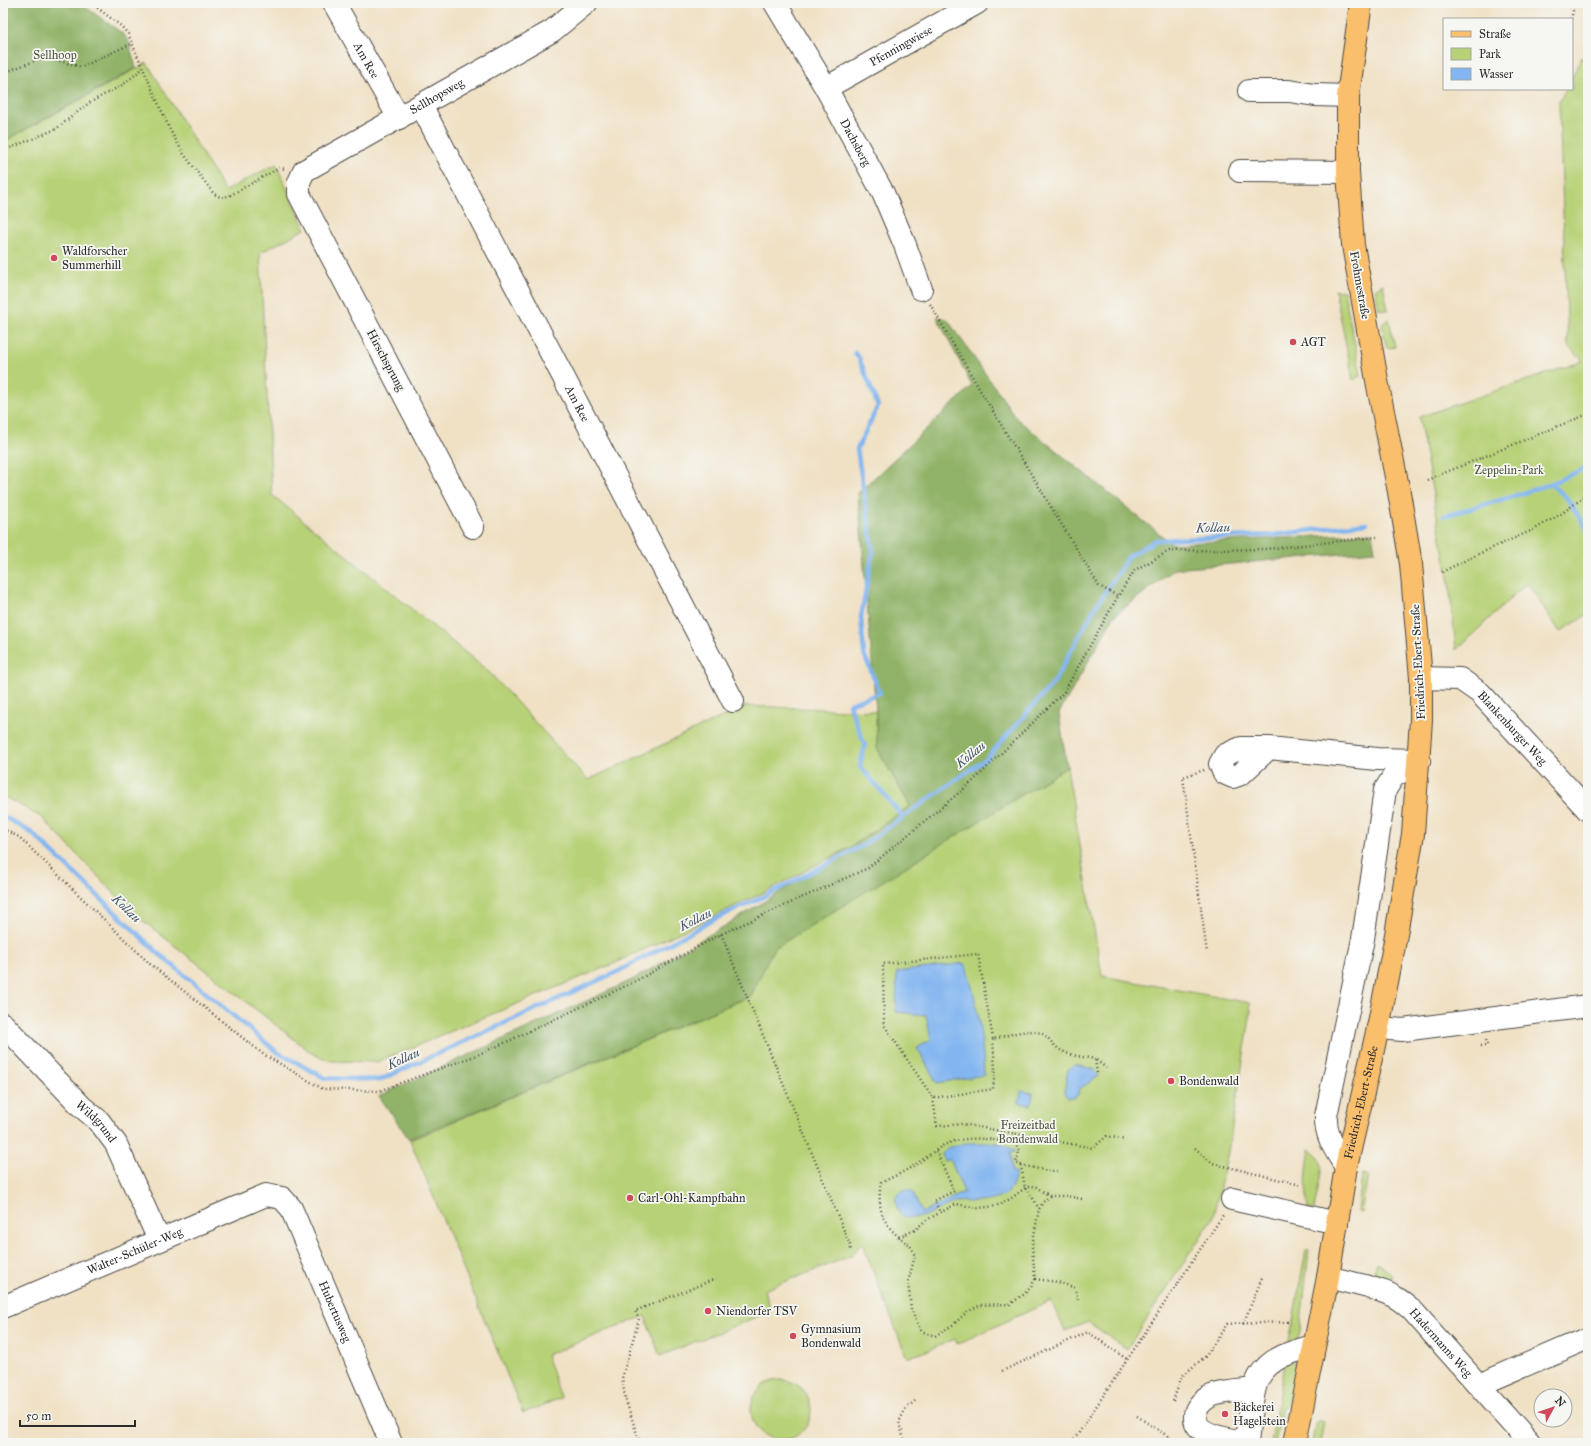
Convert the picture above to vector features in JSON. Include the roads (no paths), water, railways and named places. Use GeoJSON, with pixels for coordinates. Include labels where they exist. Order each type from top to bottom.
{"type":"FeatureCollection","features":[{"type":"Feature","properties":{"kind":"main road","name":"Frohmestraße"},"geometry":{"type":"LineString","coordinates":[[1361,3],[1348,96],[1348,172],[1353,245],[1357,274],[1399,492],[1411,564]]}},
{"type":"Feature","properties":{"kind":"main road","name":"Friedrich-Ebert-Straße"},"geometry":{"type":"LineString","coordinates":[[1295,1443],[1328,1277],[1346,1167],[1378,1028],[1394,946],[1412,834],[1419,760],[1421,678],[1411,564]]}},
{"type":"Feature","properties":{"kind":"street","name":"Am Ree"},"geometry":{"type":"LineString","coordinates":[[334,3],[399,118]]}},
{"type":"Feature","properties":{"kind":"street","name":"Sellhopsweg"},"geometry":{"type":"LineString","coordinates":[[299,194],[300,182],[304,171],[552,31],[586,3]]}},
{"type":"Feature","properties":{"kind":"street","name":"Dachsberg"},"geometry":{"type":"LineString","coordinates":[[775,3],[826,88],[883,193],[905,245],[921,290]]}},
{"type":"Feature","properties":{"kind":"street","name":"Pfenningwiese"},"geometry":{"type":"LineString","coordinates":[[826,88],[977,3]]}},
{"type":"Feature","properties":{"kind":"street"},"geometry":{"type":"LineString","coordinates":[[1249,91],[1289,91],[1315,95],[1348,96]]}},
{"type":"Feature","properties":{"kind":"street","name":"Am Ree"},"geometry":{"type":"LineString","coordinates":[[421,105],[733,701]]}},
{"type":"Feature","properties":{"kind":"street"},"geometry":{"type":"LineString","coordinates":[[1240,172],[1348,172]]}},
{"type":"Feature","properties":{"kind":"street","name":"Hirschsprung"},"geometry":{"type":"LineString","coordinates":[[299,194],[473,527]]}},
{"type":"Feature","properties":{"kind":"street","name":"Blankenburger Weg"},"geometry":{"type":"LineString","coordinates":[[1421,678],[1460,679],[1480,693],[1588,810]]}},
{"type":"Feature","properties":{"kind":"street"},"geometry":{"type":"LineString","coordinates":[[1220,764],[1225,755],[1241,748],[1270,748],[1377,759],[1419,760]]}},
{"type":"Feature","properties":{"kind":"street"},"geometry":{"type":"LineString","coordinates":[[1346,1167],[1328,1136],[1326,1116],[1363,939],[1385,790],[1392,777],[1419,760]]}},
{"type":"Feature","properties":{"kind":"street"},"geometry":{"type":"LineString","coordinates":[[1378,1028],[1403,1030],[1588,1006]]}},
{"type":"Feature","properties":{"kind":"street","name":"Wildgrund"},"geometry":{"type":"LineString","coordinates":[[3,1024],[82,1107],[99,1122],[116,1144],[159,1240]]}},
{"type":"Feature","properties":{"kind":"street","name":"Walter-Schüler-Weg"},"geometry":{"type":"LineString","coordinates":[[3,1307],[266,1195]]}},
{"type":"Feature","properties":{"kind":"street","name":"Hubertusweg"},"geometry":{"type":"LineString","coordinates":[[266,1195],[282,1198],[291,1208],[391,1443]]}},
{"type":"Feature","properties":{"kind":"street"},"geometry":{"type":"LineString","coordinates":[[1232,1199],[1337,1223]]}},
{"type":"Feature","properties":{"kind":"street","name":"Hadermanns Weg"},"geometry":{"type":"LineString","coordinates":[[1328,1277],[1390,1294],[1402,1302],[1411,1310],[1530,1443]]}},
{"type":"Feature","properties":{"kind":"street"},"geometry":{"type":"LineString","coordinates":[[1479,1385],[1588,1338]]}},
{"type":"Feature","properties":{"kind":"street"},"geometry":{"type":"LineString","coordinates":[[1254,1389],[1210,1396],[1202,1402],[1195,1412],[1194,1421],[1198,1427],[1207,1433],[1247,1442],[1254,1389],[1258,1377],[1271,1364],[1289,1353],[1314,1346]]}},
{"type":"Feature","properties":{"kind":"water"},"geometry":{"type":"Polygon","coordinates":[[[965,963],[979,1018],[984,1075],[937,1083],[917,1048],[931,1040],[926,1015],[896,1012],[897,972],[965,963]]]}},
{"type":"Feature","properties":{"kind":"water"},"geometry":{"type":"Polygon","coordinates":[[[1074,1065],[1094,1069],[1099,1076],[1079,1089],[1078,1095],[1073,1098],[1068,1098],[1064,1093],[1068,1069],[1074,1065]]]}},
{"type":"Feature","properties":{"kind":"water"},"geometry":{"type":"Polygon","coordinates":[[[1021,1091],[1033,1093],[1031,1105],[1019,1103],[1021,1091]]]}},
{"type":"Feature","properties":{"kind":"water"},"geometry":{"type":"Polygon","coordinates":[[[965,1143],[1002,1143],[1015,1151],[1010,1153],[1012,1172],[1016,1172],[1014,1182],[1010,1189],[996,1199],[979,1202],[956,1202],[917,1218],[903,1216],[898,1210],[895,1198],[903,1190],[912,1191],[922,1213],[964,1192],[950,1159],[944,1161],[942,1153],[947,1148],[965,1143]]]}},
{"type":"Feature","properties":{"kind":"waterway"},"geometry":{"type":"LineString","coordinates":[[855,353],[859,358],[878,406],[857,449],[873,551],[861,617],[864,654],[880,693],[849,704],[865,745],[860,766],[903,817]]}},
{"type":"Feature","properties":{"kind":"waterway","name":"Kollau"},"geometry":{"type":"LineString","coordinates":[[1444,516],[1550,484],[1588,467]]}},
{"type":"Feature","properties":{"kind":"waterway"},"geometry":{"type":"LineString","coordinates":[[1550,484],[1566,497],[1588,530]]}},
{"type":"Feature","properties":{"kind":"waterway","name":"Kollau"},"geometry":{"type":"LineString","coordinates":[[3,816],[32,833],[158,953],[277,1052],[325,1078],[380,1080],[619,971],[713,920],[765,896],[862,846],[987,758],[1054,682],[1093,611],[1129,556],[1156,540],[1274,535],[1367,523]]}},
{"type":"Feature","properties":{"kind":"place","name":"Waldforscher Summerhill"},"geometry":{"type":"Point","coordinates":[54,258]}},
{"type":"Feature","properties":{"kind":"place","name":"AGT"},"geometry":{"type":"Point","coordinates":[1293,342]}},
{"type":"Feature","properties":{"kind":"place","name":"Bondenwald"},"geometry":{"type":"Point","coordinates":[1171,1081]}},
{"type":"Feature","properties":{"kind":"place","name":"Carl-Ohl-Kampfbahn"},"geometry":{"type":"Point","coordinates":[630,1198]}},
{"type":"Feature","properties":{"kind":"place","name":"Niendorfer TSV"},"geometry":{"type":"Point","coordinates":[708,1311]}},
{"type":"Feature","properties":{"kind":"place","name":"Gymnasium Bondenwald"},"geometry":{"type":"Point","coordinates":[793,1336]}},
{"type":"Feature","properties":{"kind":"place","name":"Bäckerei Hagelstein"},"geometry":{"type":"Point","coordinates":[1225,1414]}},
{"type":"Feature","properties":{"kind":"park label","name":"Sellhoop"},"geometry":{"type":"Point","coordinates":[55,55]}},
{"type":"Feature","properties":{"kind":"park label","name":"Zeppelin-Park"},"geometry":{"type":"Point","coordinates":[1509,470]}},
{"type":"Feature","properties":{"kind":"park label","name":"Freizeitbad Bondenwald"},"geometry":{"type":"Point","coordinates":[1028,1132]}}]}
